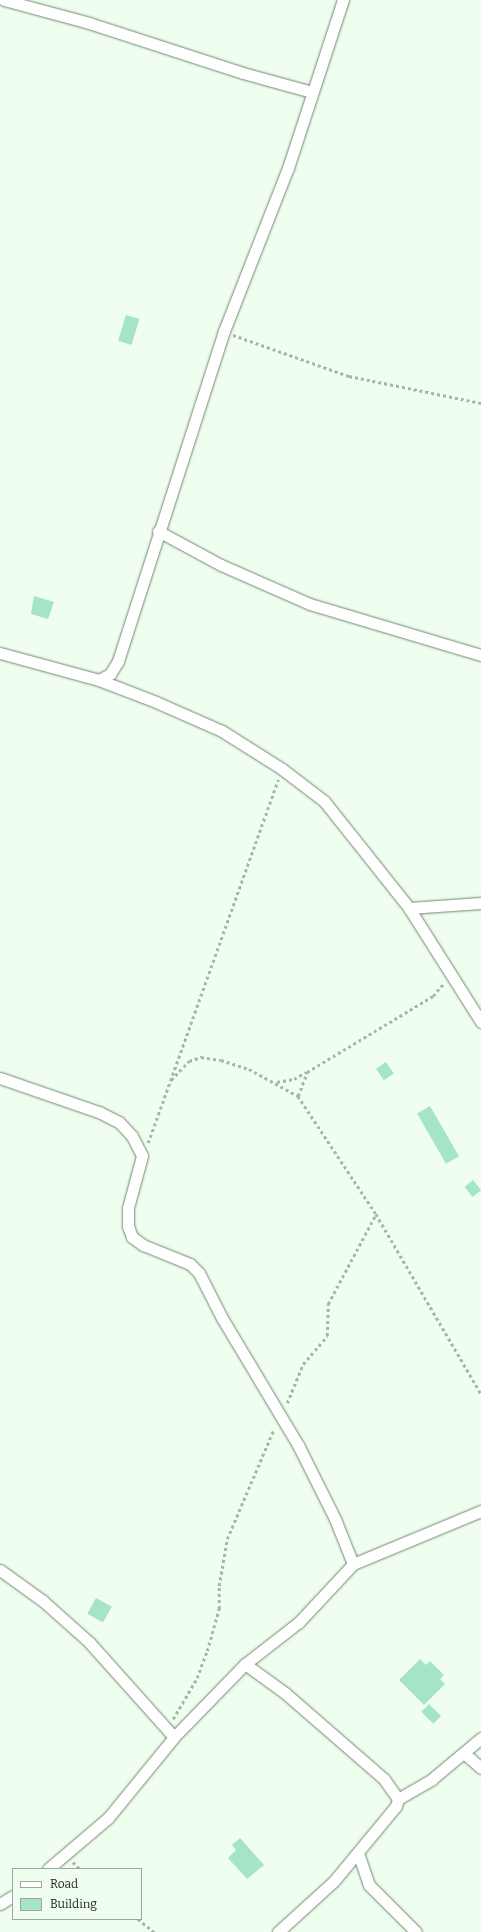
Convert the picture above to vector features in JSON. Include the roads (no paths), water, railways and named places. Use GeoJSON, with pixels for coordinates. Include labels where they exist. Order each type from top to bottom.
{"type":"FeatureCollection","features":[{"type":"Feature","properties":{"kind":"street"},"geometry":{"type":"LineString","coordinates":[[4,0],[122,33],[243,73],[312,92]]}},
{"type":"Feature","properties":{"kind":"street"},"geometry":{"type":"LineString","coordinates":[[99,680],[110,674],[118,661],[158,531],[224,331],[265,230],[343,0]]}},
{"type":"Feature","properties":{"kind":"street"},"geometry":{"type":"LineString","coordinates":[[158,531],[221,565],[310,604],[481,655]]}},
{"type":"Feature","properties":{"kind":"street"},"geometry":{"type":"LineString","coordinates":[[0,653],[99,680],[156,702],[222,731],[282,769],[324,801],[409,908],[481,1022]]}},
{"type":"Feature","properties":{"kind":"street"},"geometry":{"type":"LineString","coordinates":[[409,908],[481,903]]}},
{"type":"Feature","properties":{"kind":"street"},"geometry":{"type":"LineString","coordinates":[[0,1078],[119,1122],[132,1136],[142,1156],[128,1208],[128,1226],[132,1237],[143,1245],[190,1264],[200,1273],[222,1318],[280,1416],[335,1519],[353,1564]]}},
{"type":"Feature","properties":{"kind":"street"},"geometry":{"type":"LineString","coordinates":[[49,1868],[108,1818],[171,1735],[245,1664],[299,1622],[353,1564],[481,1511]]}},
{"type":"Feature","properties":{"kind":"street"},"geometry":{"type":"LineString","coordinates":[[0,1570],[43,1601],[89,1642],[171,1735]]}},
{"type":"Feature","properties":{"kind":"street"},"geometry":{"type":"LineString","coordinates":[[245,1664],[285,1693],[384,1779],[398,1800]]}},
{"type":"Feature","properties":{"kind":"street"},"geometry":{"type":"LineString","coordinates":[[278,1932],[334,1881],[396,1806],[398,1800],[465,1754],[481,1738]]}},
{"type":"Feature","properties":{"kind":"street"},"geometry":{"type":"LineString","coordinates":[[465,1754],[481,1768]]}},
{"type":"Feature","properties":{"kind":"street"},"geometry":{"type":"LineString","coordinates":[[358,1853],[369,1885],[416,1932]]}},
{"type":"Feature","properties":{"kind":"street"},"geometry":{"type":"LineString","coordinates":[[0,1904],[12,1897]]}}]}
